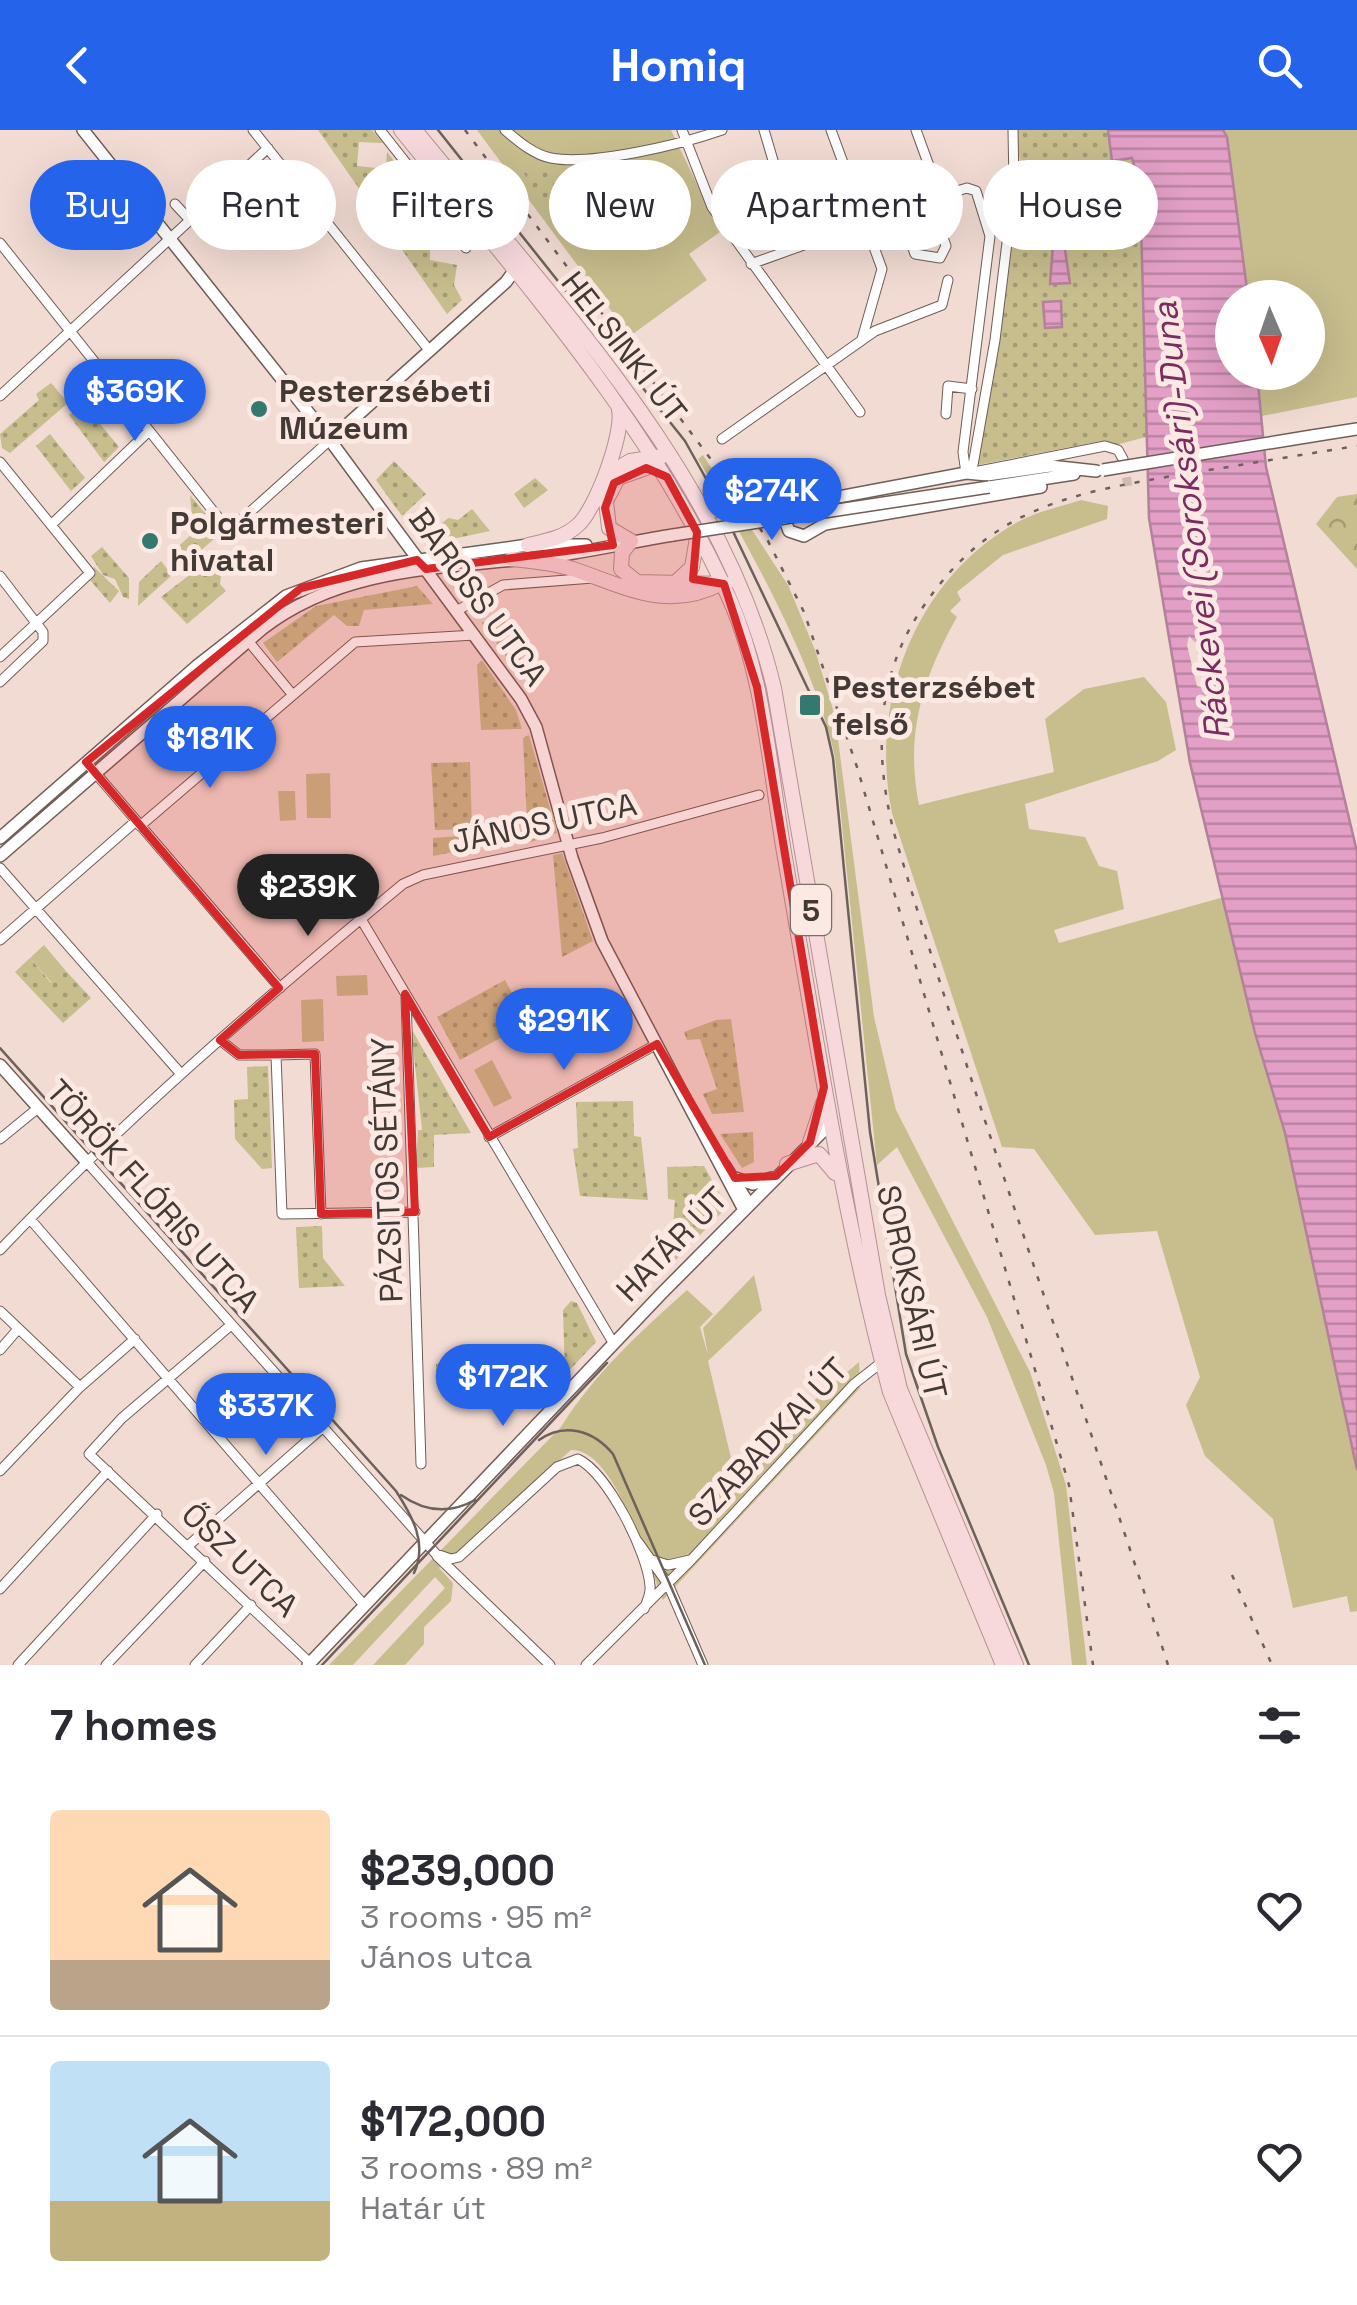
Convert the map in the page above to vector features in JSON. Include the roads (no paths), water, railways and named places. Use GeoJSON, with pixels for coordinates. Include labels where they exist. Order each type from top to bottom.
{"type":"FeatureCollection","features":[{"type":"Feature","properties":{"kind":"main road","name":"HELSINKI ÚT"},"geometry":{"type":"LineString","coordinates":[[401,130],[517,266],[526,287],[619,409],[698,500],[730,561],[768,665],[843,1092]]}},
{"type":"Feature","properties":{"kind":"main road","name":"HELSINKI ÚT"},"geometry":{"type":"LineString","coordinates":[[415,130],[661,458],[730,599],[756,688],[830,1124]]}},
{"type":"Feature","properties":{"kind":"main road"},"geometry":{"type":"LineString","coordinates":[[502,286],[526,287]]}},
{"type":"Feature","properties":{"kind":"main road"},"geometry":{"type":"LineString","coordinates":[[528,545],[556,538],[576,527],[601,480],[620,431],[619,409]]}},
{"type":"Feature","properties":{"kind":"main road"},"geometry":{"type":"LineString","coordinates":[[601,480],[619,466],[661,458]]}},
{"type":"Feature","properties":{"kind":"main road"},"geometry":{"type":"LineString","coordinates":[[661,458],[618,478],[606,501],[609,528],[626,542],[620,562],[630,579],[722,583],[734,590],[768,665]]}},
{"type":"Feature","properties":{"kind":"main road"},"geometry":{"type":"LineString","coordinates":[[698,500],[713,510],[736,507]]}},
{"type":"Feature","properties":{"kind":"main road"},"geometry":{"type":"LineString","coordinates":[[720,541],[722,519],[736,507]]}},
{"type":"Feature","properties":{"kind":"main road"},"geometry":{"type":"LineString","coordinates":[[676,582],[692,567],[697,532]]}},
{"type":"Feature","properties":{"kind":"main road"},"geometry":{"type":"LineString","coordinates":[[512,558],[560,565],[658,598],[706,590],[722,583],[730,561]]}},
{"type":"Feature","properties":{"kind":"main road"},"geometry":{"type":"LineString","coordinates":[[706,590],[730,599]]}},
{"type":"Feature","properties":{"kind":"main road"},"geometry":{"type":"LineString","coordinates":[[810,1142],[824,1087]]}},
{"type":"Feature","properties":{"kind":"main road"},"geometry":{"type":"LineString","coordinates":[[843,1092],[830,1124],[842,1132],[856,1167]]}},
{"type":"Feature","properties":{"kind":"main road","name":"SOROKSÁRI ÚT"},"geometry":{"type":"LineString","coordinates":[[843,1092],[878,1294],[900,1389],[1016,1665]]}},
{"type":"Feature","properties":{"kind":"main road","name":"SOROKSÁRI ÚT"},"geometry":{"type":"LineString","coordinates":[[830,1124],[840,1182],[893,1399],[1004,1665]]}},
{"type":"Feature","properties":{"kind":"main road"},"geometry":{"type":"LineString","coordinates":[[787,1164],[819,1154],[840,1182]]}},
{"type":"Feature","properties":{"kind":"street","name":"BAROSS UTCA"},"geometry":{"type":"LineString","coordinates":[[82,130],[330,440],[458,610],[536,727],[568,845],[602,941],[747,1208]]}},
{"type":"Feature","properties":{"kind":"street"},"geometry":{"type":"LineString","coordinates":[[253,130],[429,350]]}},
{"type":"Feature","properties":{"kind":"street"},"geometry":{"type":"LineString","coordinates":[[380,130],[404,160]]}},
{"type":"Feature","properties":{"kind":"street"},"geometry":{"type":"LineString","coordinates":[[505,130],[538,154],[555,159],[687,142],[722,130]]}},
{"type":"Feature","properties":{"kind":"street"},"geometry":{"type":"LineString","coordinates":[[682,130],[712,207],[860,412]]}},
{"type":"Feature","properties":{"kind":"street"},"geometry":{"type":"LineString","coordinates":[[764,130],[771,160]]}},
{"type":"Feature","properties":{"kind":"street"},"geometry":{"type":"LineString","coordinates":[[832,130],[843,160]]}},
{"type":"Feature","properties":{"kind":"street"},"geometry":{"type":"LineString","coordinates":[[916,130],[924,160]]}},
{"type":"Feature","properties":{"kind":"street"},"geometry":{"type":"LineString","coordinates":[[966,473],[995,340],[1014,186],[1013,130]]}},
{"type":"Feature","properties":{"kind":"street"},"geometry":{"type":"LineString","coordinates":[[254,160],[268,148]]}},
{"type":"Feature","properties":{"kind":"street"},"geometry":{"type":"LineString","coordinates":[[963,189],[976,191],[990,236],[972,389],[969,453]]}},
{"type":"Feature","properties":{"kind":"street"},"geometry":{"type":"LineString","coordinates":[[176,204],[186,216]]}},
{"type":"Feature","properties":{"kind":"street"},"geometry":{"type":"LineString","coordinates":[[0,396],[186,220]]}},
{"type":"Feature","properties":{"kind":"street"},"geometry":{"type":"LineString","coordinates":[[0,243],[229,531],[502,286],[517,266]]}},
{"type":"Feature","properties":{"kind":"street"},"geometry":{"type":"LineString","coordinates":[[751,264],[792,250]]}},
{"type":"Feature","properties":{"kind":"street"},"geometry":{"type":"LineString","coordinates":[[862,340],[882,268],[876,250]]}},
{"type":"Feature","properties":{"kind":"street"},"geometry":{"type":"LineString","coordinates":[[914,250],[915,254],[940,258],[944,250]]}},
{"type":"Feature","properties":{"kind":"street"},"geometry":{"type":"LineString","coordinates":[[722,439],[862,340],[942,305],[948,280]]}},
{"type":"Feature","properties":{"kind":"street"},"geometry":{"type":"LineString","coordinates":[[946,414],[948,386],[972,389]]}},
{"type":"Feature","properties":{"kind":"street"},"geometry":{"type":"LineString","coordinates":[[0,856],[90,768],[286,596],[342,572],[512,558],[626,542],[1357,429]]}},
{"type":"Feature","properties":{"kind":"street"},"geometry":{"type":"LineString","coordinates":[[51,525],[149,431]]}},
{"type":"Feature","properties":{"kind":"street"},"geometry":{"type":"LineString","coordinates":[[736,507],[780,506],[1104,446],[1118,450],[1124,459]]}},
{"type":"Feature","properties":{"kind":"street"},"geometry":{"type":"LineString","coordinates":[[0,462],[90,574],[0,657]]}},
{"type":"Feature","properties":{"kind":"street"},"geometry":{"type":"LineString","coordinates":[[966,473],[987,476],[1050,466],[1100,470]]}},
{"type":"Feature","properties":{"kind":"street"},"geometry":{"type":"LineString","coordinates":[[780,506],[789,532],[804,536],[825,524],[1041,487],[1100,470]]}},
{"type":"Feature","properties":{"kind":"street"},"geometry":{"type":"LineString","coordinates":[[989,487],[1041,487]]}},
{"type":"Feature","properties":{"kind":"street"},"geometry":{"type":"LineString","coordinates":[[0,838],[290,607],[326,590],[422,565],[528,545],[626,542]]}},
{"type":"Feature","properties":{"kind":"street"},"geometry":{"type":"LineString","coordinates":[[0,576],[44,640],[0,682]]}},
{"type":"Feature","properties":{"kind":"street"},"geometry":{"type":"LineString","coordinates":[[458,610],[503,585],[595,578]]}},
{"type":"Feature","properties":{"kind":"street"},"geometry":{"type":"LineString","coordinates":[[0,940],[355,642],[475,635]]}},
{"type":"Feature","properties":{"kind":"street"},"geometry":{"type":"LineString","coordinates":[[249,642],[292,694]]}},
{"type":"Feature","properties":{"kind":"street"},"geometry":{"type":"LineString","coordinates":[[90,768],[280,988]]}},
{"type":"Feature","properties":{"kind":"street","name":"JÁNOS UTCA"},"geometry":{"type":"LineString","coordinates":[[0,1250],[86,1161],[181,1074],[361,919],[422,874],[568,845],[759,795]]}},
{"type":"Feature","properties":{"kind":"street"},"geometry":{"type":"LineString","coordinates":[[0,868],[181,1074]]}},
{"type":"Feature","properties":{"kind":"street"},"geometry":{"type":"LineString","coordinates":[[361,919],[614,1344]]}},
{"type":"Feature","properties":{"kind":"street","name":"PÁZSITOS SÉTÁNY"},"geometry":{"type":"LineString","coordinates":[[406,994],[421,1464]]}},
{"type":"Feature","properties":{"kind":"street"},"geometry":{"type":"LineString","coordinates":[[220,1040],[239,1055],[315,1054],[321,1214]]}},
{"type":"Feature","properties":{"kind":"street"},"geometry":{"type":"LineString","coordinates":[[490,1137],[657,1044]]}},
{"type":"Feature","properties":{"kind":"street"},"geometry":{"type":"LineString","coordinates":[[276,1056],[282,1214],[415,1212]]}},
{"type":"Feature","properties":{"kind":"street","name":"TÖRÖK FLÓRIS UTCA"},"geometry":{"type":"LineString","coordinates":[[0,1066],[436,1554]]}},
{"type":"Feature","properties":{"kind":"street"},"geometry":{"type":"LineString","coordinates":[[0,1139],[38,1108]]}},
{"type":"Feature","properties":{"kind":"street","name":"HATÁR ÚT"},"geometry":{"type":"LineString","coordinates":[[309,1664],[787,1164],[830,1124]]}},
{"type":"Feature","properties":{"kind":"street","name":"BAROSS UTCA"},"geometry":{"type":"LineString","coordinates":[[719,1158],[735,1178],[747,1208]]}},
{"type":"Feature","properties":{"kind":"street"},"geometry":{"type":"LineString","coordinates":[[735,1178],[753,1184],[776,1176]]}},
{"type":"Feature","properties":{"kind":"street"},"geometry":{"type":"LineString","coordinates":[[30,1218],[261,1481],[364,1605]]}},
{"type":"Feature","properties":{"kind":"street"},"geometry":{"type":"LineString","coordinates":[[0,1311],[80,1387]]}},
{"type":"Feature","properties":{"kind":"street"},"geometry":{"type":"LineString","coordinates":[[171,1379],[231,1326]]}},
{"type":"Feature","properties":{"kind":"street"},"geometry":{"type":"LineString","coordinates":[[0,1350],[18,1329]]}},
{"type":"Feature","properties":{"kind":"street"},"geometry":{"type":"LineString","coordinates":[[0,1472],[80,1387],[135,1338]]}},
{"type":"Feature","properties":{"kind":"street","name":"SZABADKAI ÚT"},"geometry":{"type":"LineString","coordinates":[[586,1665],[692,1559],[854,1384],[882,1362]]}},
{"type":"Feature","properties":{"kind":"street","name":"ŐSZ UTCA"},"geometry":{"type":"LineString","coordinates":[[171,1379],[122,1418],[89,1454],[157,1514],[309,1664]]}},
{"type":"Feature","properties":{"kind":"street"},"geometry":{"type":"LineString","coordinates":[[188,1545],[322,1428]]}},
{"type":"Feature","properties":{"kind":"street"},"geometry":{"type":"LineString","coordinates":[[436,1554],[454,1559],[466,1552],[549,1474],[570,1460],[584,1462],[604,1480],[631,1532],[650,1582],[644,1609]]}},
{"type":"Feature","properties":{"kind":"street"},"geometry":{"type":"LineString","coordinates":[[0,1590],[108,1471]]}},
{"type":"Feature","properties":{"kind":"street"},"geometry":{"type":"LineString","coordinates":[[18,1665],[157,1514]]}},
{"type":"Feature","properties":{"kind":"street"},"geometry":{"type":"LineString","coordinates":[[631,1532],[668,1584],[703,1665]]}},
{"type":"Feature","properties":{"kind":"street"},"geometry":{"type":"LineString","coordinates":[[466,1552],[459,1569],[467,1586]]}},
{"type":"Feature","properties":{"kind":"street"},"geometry":{"type":"LineString","coordinates":[[436,1554],[550,1665]]}},
{"type":"Feature","properties":{"kind":"street","name":"SZABADKAI ÚT"},"geometry":{"type":"LineString","coordinates":[[649,1558],[668,1566],[692,1559]]}},
{"type":"Feature","properties":{"kind":"street"},"geometry":{"type":"LineString","coordinates":[[106,1665],[206,1561]]}},
{"type":"Feature","properties":{"kind":"street"},"geometry":{"type":"LineString","coordinates":[[195,1665],[252,1606]]}},
{"type":"Feature","properties":{"kind":"water","name":"Ráckevei (Soroksári)-Duna"},"geometry":{"type":"Polygon","coordinates":[[[1108,130],[1223,130],[1227,137],[1246,280],[1215,280],[1215,390],[1259,390],[1266,467],[1357,852],[1357,1470],[1285,1133],[1255,1033],[1190,763],[1149,518],[1142,250],[1158,250],[1158,160],[1112,160],[1108,130]]]}},
{"type":"Feature","properties":{"kind":"water"},"geometry":{"type":"Polygon","coordinates":[[[1053,250],[1065,250],[1070,283],[1050,284],[1053,250]]]}},
{"type":"Feature","properties":{"kind":"water"},"geometry":{"type":"Polygon","coordinates":[[[1061,301],[1062,327],[1045,328],[1043,302],[1061,301]]]}},
{"type":"Feature","properties":{"kind":"tunnel"},"geometry":{"type":"LineString","coordinates":[[1124,464],[1128,486]]}},
{"type":"Feature","properties":{"kind":"tram line"},"geometry":{"type":"LineString","coordinates":[[438,130],[685,441],[719,502],[826,727],[833,758],[870,1132],[906,1354],[938,1447],[1029,1665]]}},
{"type":"Feature","properties":{"kind":"tram line"},"geometry":{"type":"LineString","coordinates":[[0,1048],[396,1491],[419,1540],[414,1573]]}},
{"type":"Feature","properties":{"kind":"tram line"},"geometry":{"type":"LineString","coordinates":[[322,1665],[607,1363]]}},
{"type":"Feature","properties":{"kind":"tram line"},"geometry":{"type":"LineString","coordinates":[[539,1440],[558,1431],[578,1431],[597,1439],[613,1454],[705,1665]]}},
{"type":"Feature","properties":{"kind":"tram line"},"geometry":{"type":"LineString","coordinates":[[401,1495],[438,1509],[456,1508],[475,1500]]}},
{"type":"Feature","properties":{"kind":"railway"},"geometry":{"type":"LineString","coordinates":[[465,130],[739,497],[767,539],[804,612],[857,767],[1069,1485],[1093,1665]]}},
{"type":"Feature","properties":{"kind":"railway"},"geometry":{"type":"LineString","coordinates":[[1168,1665],[959,1042],[894,833],[883,774],[887,688],[895,661],[923,607],[949,573],[1005,526],[1037,510],[1105,489],[1357,446]]}},
{"type":"Feature","properties":{"kind":"railway"},"geometry":{"type":"LineString","coordinates":[[1232,1575],[1272,1665]]}},
{"type":"Feature","properties":{"kind":"place","name":"Pesterzsébeti Múzeum"},"geometry":{"type":"Point","coordinates":[259,409]}},
{"type":"Feature","properties":{"kind":"place","name":"Polgármesteri hivatal"},"geometry":{"type":"Point","coordinates":[150,541]}},
{"type":"Feature","properties":{"kind":"place","name":"Pesterzsébet felső"},"geometry":{"type":"Point","coordinates":[810,705]}}]}
